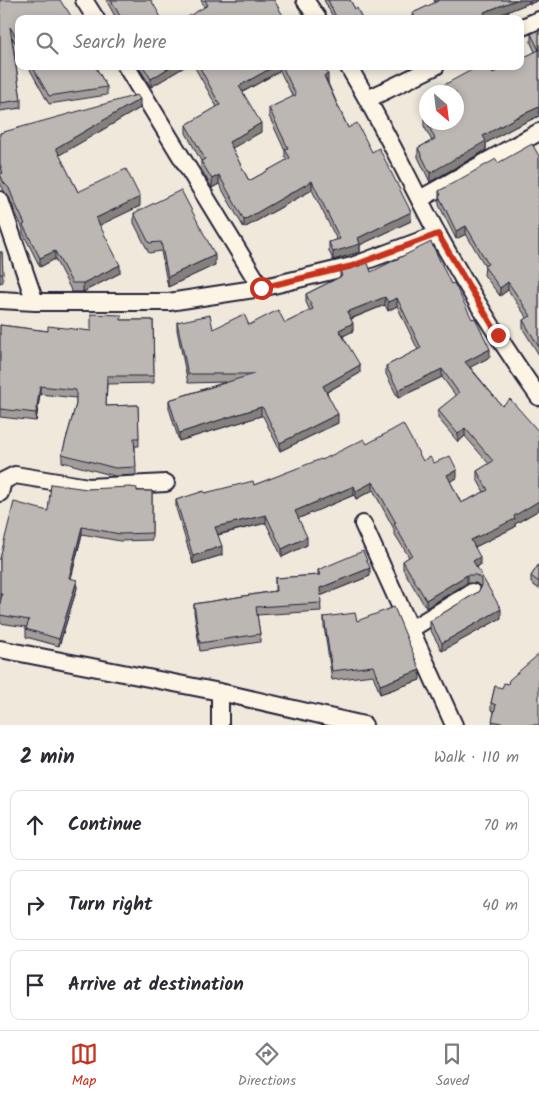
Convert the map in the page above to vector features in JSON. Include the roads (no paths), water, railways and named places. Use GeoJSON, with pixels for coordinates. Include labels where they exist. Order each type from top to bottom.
{"type":"FeatureCollection","features":[{"type":"Feature","properties":{"kind":"street"},"geometry":{"type":"LineString","coordinates":[[84,0],[93,15]]}},
{"type":"Feature","properties":{"kind":"street"},"geometry":{"type":"LineString","coordinates":[[305,0],[315,15]]}},
{"type":"Feature","properties":{"kind":"street"},"geometry":{"type":"LineString","coordinates":[[524,26],[539,20]]}},
{"type":"Feature","properties":{"kind":"street"},"geometry":{"type":"LineString","coordinates":[[128,70],[261,288]]}},
{"type":"Feature","properties":{"kind":"street"},"geometry":{"type":"LineString","coordinates":[[350,70],[438,234],[498,335],[539,397]]}},
{"type":"Feature","properties":{"kind":"street"},"geometry":{"type":"LineString","coordinates":[[368,100],[428,70]]}},
{"type":"Feature","properties":{"kind":"street"},"geometry":{"type":"LineString","coordinates":[[420,199],[539,132]]}},
{"type":"Feature","properties":{"kind":"street"},"geometry":{"type":"LineString","coordinates":[[0,200],[35,302]]}},
{"type":"Feature","properties":{"kind":"street"},"geometry":{"type":"LineString","coordinates":[[0,300],[35,302],[169,302],[261,288],[352,266],[438,234]]}},
{"type":"Feature","properties":{"kind":"street"},"geometry":{"type":"LineString","coordinates":[[0,493],[3,481],[15,475],[88,487],[166,483]]}},
{"type":"Feature","properties":{"kind":"street"},"geometry":{"type":"LineString","coordinates":[[363,524],[454,725]]}},
{"type":"Feature","properties":{"kind":"street"},"geometry":{"type":"LineString","coordinates":[[411,629],[472,592]]}},
{"type":"Feature","properties":{"kind":"street"},"geometry":{"type":"LineString","coordinates":[[0,649],[220,692],[364,725]]}},
{"type":"Feature","properties":{"kind":"street"},"geometry":{"type":"LineString","coordinates":[[220,692],[220,725]]}}]}
